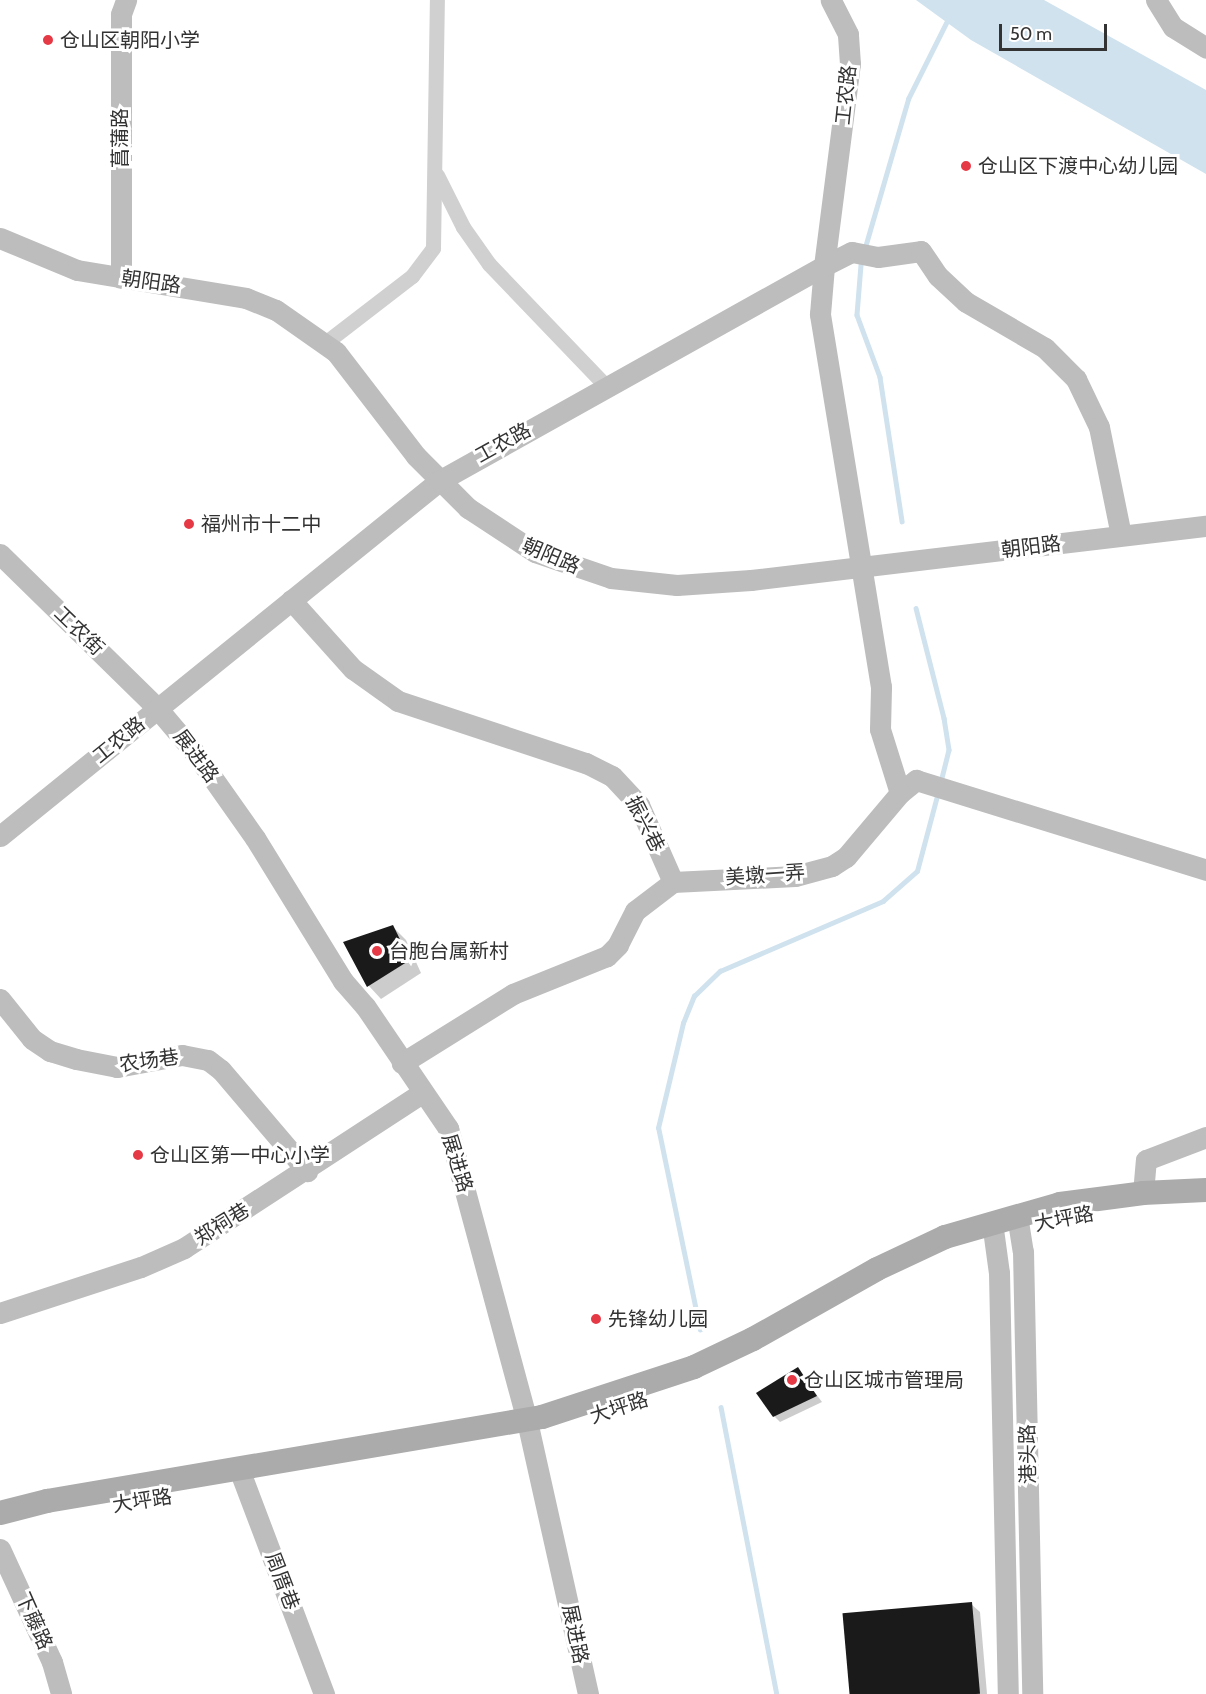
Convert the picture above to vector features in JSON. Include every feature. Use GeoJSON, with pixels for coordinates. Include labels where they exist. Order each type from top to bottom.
{"type":"FeatureCollection","features":[{"type":"Feature","properties":{"kind":"main road"},"geometry":{"type":"LineString","coordinates":[[1019,1221],[1060,1204],[1143,1192],[1206,1190]]}},
{"type":"Feature","properties":{"kind":"main road","name":"大坪路"},"geometry":{"type":"LineString","coordinates":[[0,1514],[47,1501],[242,1476],[529,1427],[696,1374],[993,1228],[1019,1221],[1129,1208],[1206,1205]]}},
{"type":"Feature","properties":{"kind":"street","name":"菖蒲路"},"geometry":{"type":"LineString","coordinates":[[121,278],[121,14],[126,0]]}},
{"type":"Feature","properties":{"kind":"street"},"geometry":{"type":"LineString","coordinates":[[325,343],[412,276],[430,254],[436,235],[434,170],[437,0]]}},
{"type":"Feature","properties":{"kind":"street"},"geometry":{"type":"LineString","coordinates":[[1156,0],[1173,27],[1206,48]]}},
{"type":"Feature","properties":{"kind":"street","name":"工农路"},"geometry":{"type":"LineString","coordinates":[[0,836],[438,481],[824,266],[850,64],[848,34],[838,2]]}},
{"type":"Feature","properties":{"kind":"street"},"geometry":{"type":"LineString","coordinates":[[434,170],[463,227],[489,264],[607,387]]}},
{"type":"Feature","properties":{"kind":"street","name":"朝阳路"},"geometry":{"type":"LineString","coordinates":[[0,238],[77,270],[257,301],[325,343],[351,367],[438,481],[486,522],[520,544],[571,567],[611,578],[654,584],[700,584],[1206,526]]}},
{"type":"Feature","properties":{"kind":"street"},"geometry":{"type":"LineString","coordinates":[[900,793],[880,729],[881,687],[820,314],[824,266],[852,252],[878,257],[921,251],[938,276],[966,302],[1032,338],[1073,374],[1101,434],[1120,535]]}},
{"type":"Feature","properties":{"kind":"street","name":"工农街"},"geometry":{"type":"LineString","coordinates":[[0,554],[157,708]]}},
{"type":"Feature","properties":{"kind":"street","name":"振兴巷"},"geometry":{"type":"LineString","coordinates":[[291,600],[353,669],[398,701],[586,763],[612,776],[639,805],[673,882]]}},
{"type":"Feature","properties":{"kind":"street","name":"展进路"},"geometry":{"type":"LineString","coordinates":[[157,708],[195,753],[255,838],[343,981],[423,1092],[453,1140],[529,1427],[588,1694]]}},
{"type":"Feature","properties":{"kind":"street","name":"美墩一弄"},"geometry":{"type":"LineString","coordinates":[[673,882],[795,876],[825,869],[846,857],[912,781],[926,782],[1206,870]]}},
{"type":"Feature","properties":{"kind":"street"},"geometry":{"type":"LineString","coordinates":[[402,1063],[513,993],[607,956],[618,945],[635,910],[673,882]]}},
{"type":"Feature","properties":{"kind":"street","name":"农场巷"},"geometry":{"type":"LineString","coordinates":[[0,999],[32,1039],[50,1051],[76,1059],[117,1067],[182,1055],[208,1060],[221,1070],[307,1171]]}},
{"type":"Feature","properties":{"kind":"street","name":"郑祠巷"},"geometry":{"type":"LineString","coordinates":[[0,1313],[141,1267],[184,1248],[307,1171],[423,1092]]}},
{"type":"Feature","properties":{"kind":"street"},"geometry":{"type":"LineString","coordinates":[[1143,1192],[1146,1160],[1206,1137]]}},
{"type":"Feature","properties":{"kind":"street","name":"港头路"},"geometry":{"type":"LineString","coordinates":[[1019,1221],[1032,1694]]}},
{"type":"Feature","properties":{"kind":"street","name":"港头路"},"geometry":{"type":"LineString","coordinates":[[993,1228],[1008,1694]]}},
{"type":"Feature","properties":{"kind":"street","name":"周厝巷"},"geometry":{"type":"LineString","coordinates":[[242,1476],[324,1694]]}},
{"type":"Feature","properties":{"kind":"street","name":"下藤路"},"geometry":{"type":"LineString","coordinates":[[0,1550],[52,1662],[61,1694]]}},
{"type":"Feature","properties":{"kind":"water"},"geometry":{"type":"Polygon","coordinates":[[[916,0],[1044,0],[1206,90],[1206,174],[971,40],[916,0]]]}},
{"type":"Feature","properties":{"kind":"building","name":"台胞台属新村"},"geometry":{"type":"Polygon","coordinates":[[[393,925],[410,960],[367,987],[343,942],[393,925]]]}},
{"type":"Feature","properties":{"kind":"building","name":"仓山区城市管理局"},"geometry":{"type":"Polygon","coordinates":[[[798,1367],[817,1396],[773,1417],[756,1393],[798,1367]]]}},
{"type":"Feature","properties":{"kind":"building"},"geometry":{"type":"Polygon","coordinates":[[[972,1602],[980,1694],[850,1694],[842,1613],[972,1602]]]}},
{"type":"Feature","properties":{"kind":"waterway"},"geometry":{"type":"LineString","coordinates":[[866,244],[908,99],[949,17]]}},
{"type":"Feature","properties":{"kind":"waterway"},"geometry":{"type":"LineString","coordinates":[[861,265],[857,315],[880,377],[902,521]]}},
{"type":"Feature","properties":{"kind":"waterway"},"geometry":{"type":"LineString","coordinates":[[916,608],[944,718],[949,750],[941,781]]}},
{"type":"Feature","properties":{"kind":"waterway"},"geometry":{"type":"LineString","coordinates":[[700,1330],[658,1128],[683,1023],[694,996],[720,971],[883,901],[917,871],[938,792]]}},
{"type":"Feature","properties":{"kind":"waterway"},"geometry":{"type":"LineString","coordinates":[[721,1407],[777,1694]]}},
{"type":"Feature","properties":{"kind":"place","name":"仓山区朝阳小学"},"geometry":{"type":"Point","coordinates":[48,40]}},
{"type":"Feature","properties":{"kind":"place","name":"仓山区下渡中心幼儿园"},"geometry":{"type":"Point","coordinates":[966,166]}},
{"type":"Feature","properties":{"kind":"place","name":"福州市十二中"},"geometry":{"type":"Point","coordinates":[189,524]}},
{"type":"Feature","properties":{"kind":"place","name":"台胞台属新村"},"geometry":{"type":"Point","coordinates":[377,951]}},
{"type":"Feature","properties":{"kind":"place","name":"仓山区第一中心小学"},"geometry":{"type":"Point","coordinates":[138,1155]}},
{"type":"Feature","properties":{"kind":"place","name":"先锋幼儿园"},"geometry":{"type":"Point","coordinates":[596,1319]}},
{"type":"Feature","properties":{"kind":"place","name":"仓山区城市管理局"},"geometry":{"type":"Point","coordinates":[792,1380]}}]}
